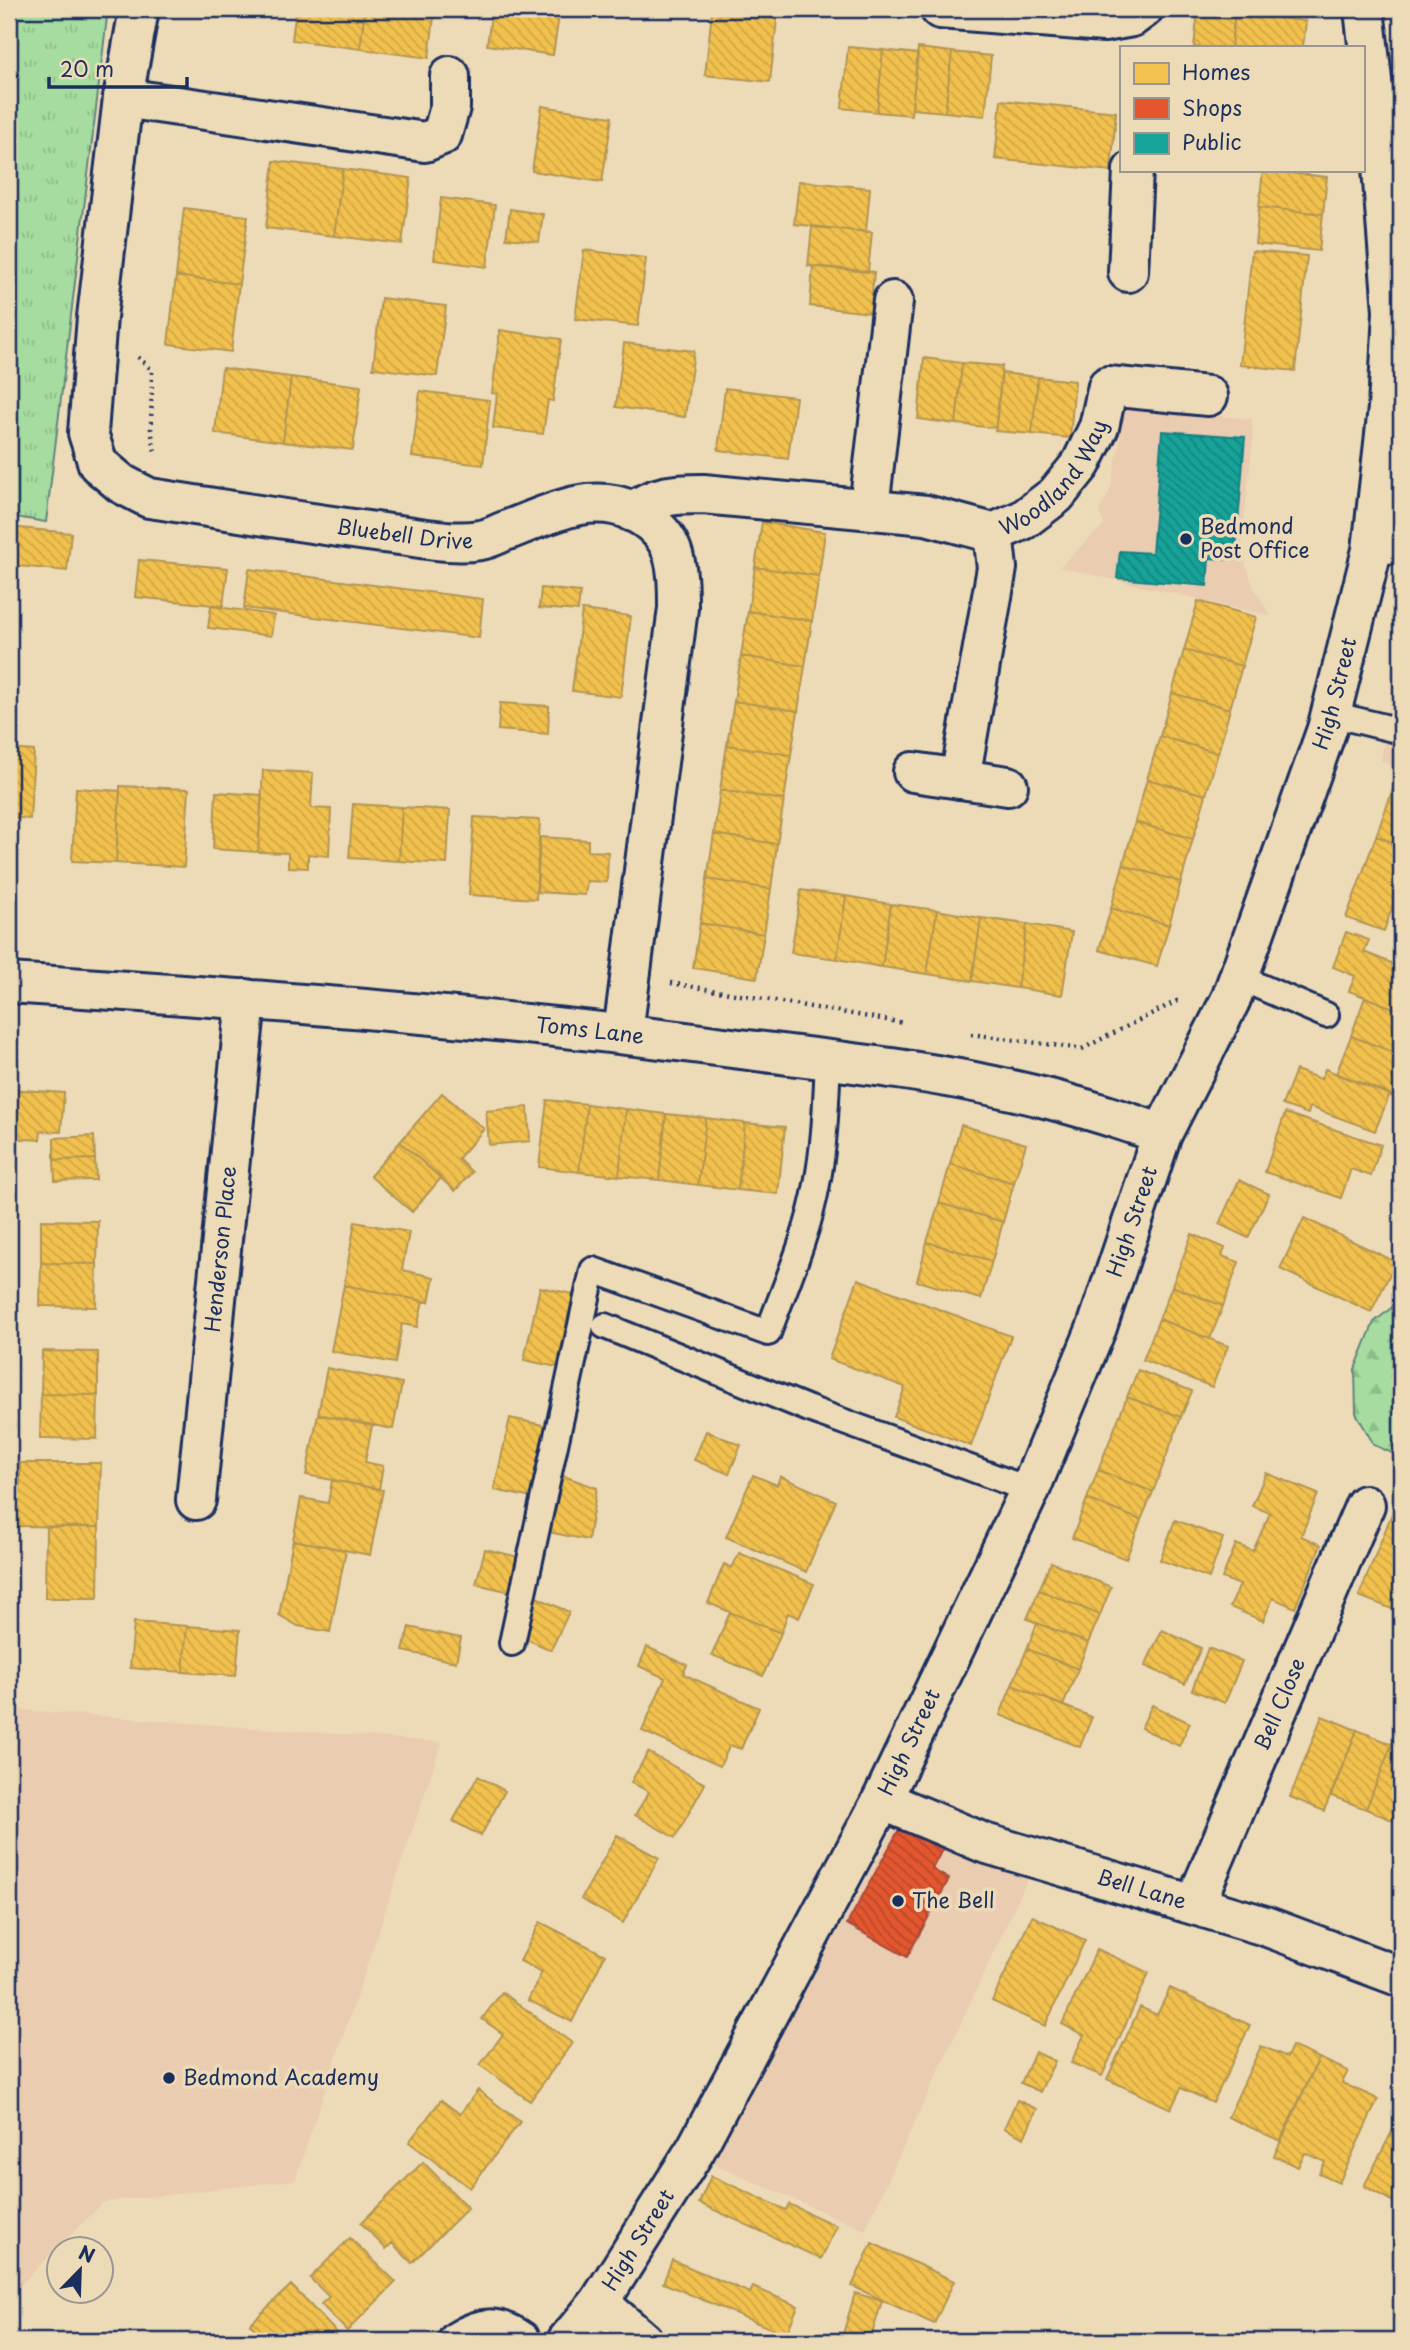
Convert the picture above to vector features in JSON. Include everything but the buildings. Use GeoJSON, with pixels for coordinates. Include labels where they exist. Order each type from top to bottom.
{"type":"FeatureCollection","features":[{"type":"Feature","properties":{"kind":"street","name":"Bluebell Drive"},"geometry":{"type":"LineString","coordinates":[[139,9],[123,98],[97,317],[88,433],[98,464],[122,484],[149,498],[362,530],[457,541],[482,540],[588,502],[610,504],[632,512],[659,530],[672,547],[678,569],[678,608],[623,1033]]}},
{"type":"Feature","properties":{"kind":"street"},"geometry":{"type":"LineString","coordinates":[[940,9],[1136,24]]}},
{"type":"Feature","properties":{"kind":"street","name":"High Street"},"geometry":{"type":"LineString","coordinates":[[568,2341],[598,2303],[696,2149],[882,1800],[1030,1490],[1097,1327],[1162,1134],[1222,1017],[1238,977],[1387,550],[1395,407],[1393,311],[1382,168],[1364,9]]}},
{"type":"Feature","properties":{"kind":"street"},"geometry":{"type":"LineString","coordinates":[[123,98],[425,142],[442,135],[450,107],[450,76]]}},
{"type":"Feature","properties":{"kind":"street"},"geometry":{"type":"LineString","coordinates":[[1128,272],[1133,172]]}},
{"type":"Feature","properties":{"kind":"street"},"geometry":{"type":"LineString","coordinates":[[869,508],[893,301]]}},
{"type":"Feature","properties":{"kind":"street","name":"Woodland Way"},"geometry":{"type":"LineString","coordinates":[[632,512],[645,502],[671,494],[702,494],[926,515],[993,533],[1023,520],[1056,495],[1081,464],[1099,428],[1108,386],[1208,396]]}},
{"type":"Feature","properties":{"kind":"street"},"geometry":{"type":"LineString","coordinates":[[960,779],[997,568],[993,533]]}},
{"type":"Feature","properties":{"kind":"street"},"geometry":{"type":"LineString","coordinates":[[913,772],[1008,786]]}},
{"type":"Feature","properties":{"kind":"street","name":"Toms Lane"},"geometry":{"type":"LineString","coordinates":[[9,983],[246,999],[623,1033],[897,1069],[1015,1090],[1101,1113],[1162,1134]]}},
{"type":"Feature","properties":{"kind":"street","name":"Henderson Place"},"geometry":{"type":"LineString","coordinates":[[196,1500],[246,999]]}},
{"type":"Feature","properties":{"kind":"street","name":"Bell Close"},"geometry":{"type":"LineString","coordinates":[[1195,1904],[1365,1504]]}},
{"type":"Feature","properties":{"kind":"street","name":"Bell Lane"},"geometry":{"type":"LineString","coordinates":[[882,1800],[984,1843],[1265,1926],[1401,1977]]}},
{"type":"Feature","properties":{"kind":"street"},"geometry":{"type":"LineString","coordinates":[[598,2303],[638,2334],[643,2341]]}},
{"type":"Feature","properties":{"kind":"street"},"geometry":{"type":"LineString","coordinates":[[458,2341],[475,2330],[503,2330],[521,2341]]}},
{"type":"Feature","properties":{"kind":"lane"},"geometry":{"type":"LineString","coordinates":[[1331,714],[1401,730]]}},
{"type":"Feature","properties":{"kind":"lane"},"geometry":{"type":"LineString","coordinates":[[1238,977],[1326,1015]]}},
{"type":"Feature","properties":{"kind":"lane"},"geometry":{"type":"LineString","coordinates":[[512,1643],[593,1270],[768,1333],[806,1227],[817,1184],[826,1116],[828,1060]]}},
{"type":"Feature","properties":{"kind":"lane"},"geometry":{"type":"LineString","coordinates":[[605,1326],[808,1409],[1030,1490]]}},
{"type":"Feature","properties":{"kind":"path"},"geometry":{"type":"LineString","coordinates":[[97,317],[152,370],[151,429],[156,462]]}},
{"type":"Feature","properties":{"kind":"path"},"geometry":{"type":"LineString","coordinates":[[629,975],[910,1024]]}},
{"type":"Feature","properties":{"kind":"path"},"geometry":{"type":"LineString","coordinates":[[964,1033],[1082,1049],[1177,1001],[1222,1017]]}},
{"type":"Feature","properties":{"kind":"shaded area"},"geometry":{"type":"Polygon","coordinates":[[[1126,406],[1252,419],[1253,441],[1242,539],[1244,558],[1253,586],[1271,616],[1059,567],[1104,525],[1099,511],[1111,488],[1126,406]]]}},
{"type":"Feature","properties":{"kind":"shaded area"},"geometry":{"type":"Polygon","coordinates":[[[1401,626],[1401,771],[1381,760],[1401,626]]]}},
{"type":"Feature","properties":{"kind":"shaded area","name":"Bedmond Academy"},"geometry":{"type":"Polygon","coordinates":[[[9,1709],[442,1742],[295,2180],[104,2202],[72,2234],[46,2234],[46,2259],[9,2296],[9,1709]]]}},
{"type":"Feature","properties":{"kind":"shaded area"},"geometry":{"type":"Polygon","coordinates":[[[902,1813],[1031,1872],[865,2230],[712,2164],[902,1813]]]}},
{"type":"Feature","properties":{"kind":"green space"},"geometry":{"type":"Polygon","coordinates":[[[9,9],[108,9],[46,522],[9,516],[9,9]]]}},
{"type":"Feature","properties":{"kind":"green space"},"geometry":{"type":"Polygon","coordinates":[[[1401,1300],[1401,1457],[1374,1445],[1356,1413],[1355,1369],[1374,1322],[1401,1300]]]}},
{"type":"Feature","properties":{"kind":"place","name":"Bedmond Post Office"},"geometry":{"type":"Point","coordinates":[1186,539]}},
{"type":"Feature","properties":{"kind":"place","name":"The Bell"},"geometry":{"type":"Point","coordinates":[898,1901]}},
{"type":"Feature","properties":{"kind":"place","name":"Bedmond Academy"},"geometry":{"type":"Point","coordinates":[169,2078]}}]}
